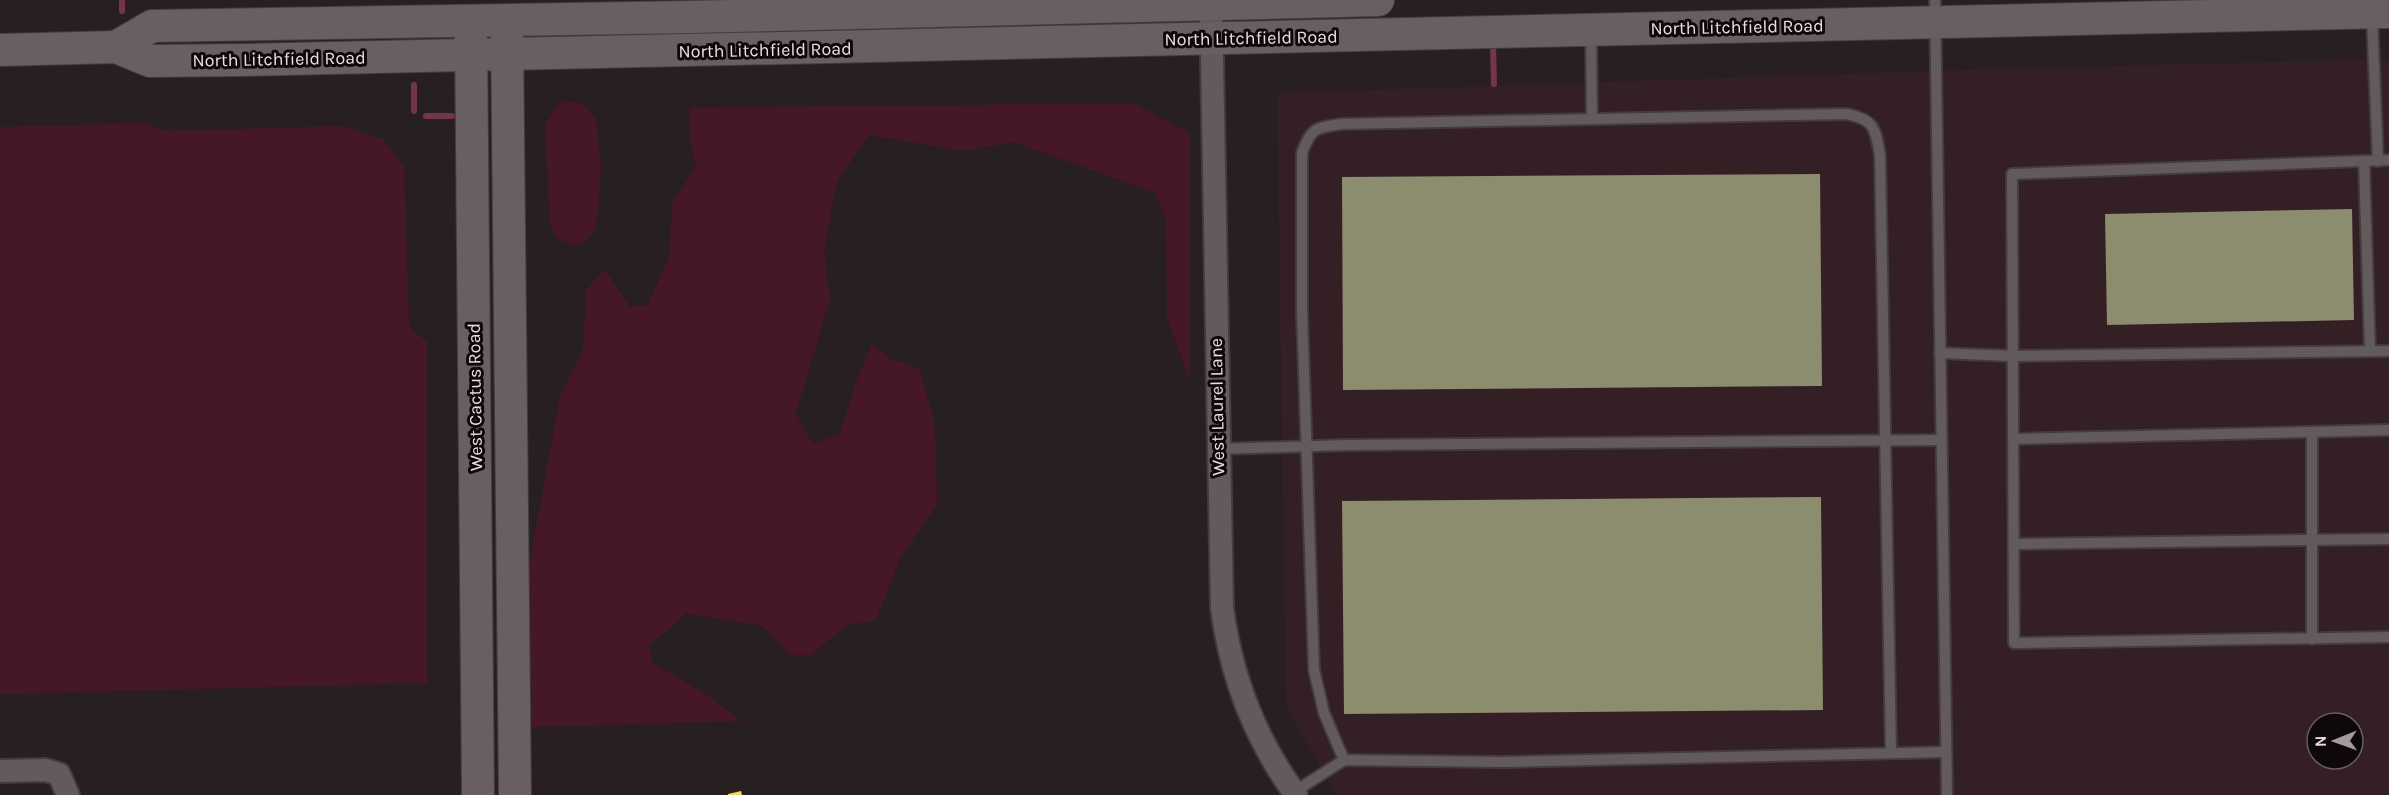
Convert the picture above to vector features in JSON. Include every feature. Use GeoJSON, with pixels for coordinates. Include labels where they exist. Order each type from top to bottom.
{"type":"FeatureCollection","features":[{"type":"Feature","properties":{"kind":"main road","name":"North Litchfield Road"},"geometry":{"type":"LineString","coordinates":[[116,47],[152,26],[470,11],[1378,0]]}},
{"type":"Feature","properties":{"kind":"main road","name":"West Cactus Road"},"geometry":{"type":"LineString","coordinates":[[507,10],[515,795]]}},
{"type":"Feature","properties":{"kind":"main road","name":"West Cactus Road"},"geometry":{"type":"LineString","coordinates":[[470,11],[478,795]]}},
{"type":"Feature","properties":{"kind":"main road","name":"North Litchfield Road"},"geometry":{"type":"LineString","coordinates":[[0,50],[116,47],[150,62],[1591,30],[1935,11],[2381,12]]}},
{"type":"Feature","properties":{"kind":"street","name":"West Laurel Lane"},"geometry":{"type":"LineString","coordinates":[[1211,2],[1222,608],[1230,657],[1240,688],[1270,758],[1293,794]]}},
{"type":"Feature","properties":{"kind":"street"},"geometry":{"type":"LineString","coordinates":[[0,771],[45,770],[58,774],[68,795]]}},
{"type":"Feature","properties":{"kind":"lane"},"geometry":{"type":"LineString","coordinates":[[1935,11],[1947,795]]}},
{"type":"Feature","properties":{"kind":"lane"},"geometry":{"type":"LineString","coordinates":[[2381,12],[2383,160],[2012,174],[2014,643],[2389,637]]}},
{"type":"Feature","properties":{"kind":"lane"},"geometry":{"type":"LineString","coordinates":[[1591,30],[1592,119]]}},
{"type":"Feature","properties":{"kind":"lane"},"geometry":{"type":"LineString","coordinates":[[1344,760],[1324,713],[1314,670],[1302,313],[1302,153],[1308,135],[1322,127],[1341,124],[1847,114],[1865,118],[1876,130],[1880,155],[1891,753]]}},
{"type":"Feature","properties":{"kind":"lane"},"geometry":{"type":"LineString","coordinates":[[2364,161],[2370,351]]}},
{"type":"Feature","properties":{"kind":"lane"},"geometry":{"type":"LineString","coordinates":[[1940,353],[2013,356],[2389,351]]}},
{"type":"Feature","properties":{"kind":"lane"},"geometry":{"type":"LineString","coordinates":[[2013,439],[2389,430]]}},
{"type":"Feature","properties":{"kind":"lane"},"geometry":{"type":"LineString","coordinates":[[2312,432],[2312,639]]}},
{"type":"Feature","properties":{"kind":"lane"},"geometry":{"type":"LineString","coordinates":[[1218,449],[1941,440]]}},
{"type":"Feature","properties":{"kind":"lane"},"geometry":{"type":"LineString","coordinates":[[2014,544],[2389,539]]}},
{"type":"Feature","properties":{"kind":"lane"},"geometry":{"type":"LineString","coordinates":[[1293,794],[1344,760],[1504,762],[1946,752]]}},
{"type":"Feature","properties":{"kind":"shaded area"},"geometry":{"type":"Polygon","coordinates":[[[2389,59],[2389,795],[1337,795],[1286,706],[1277,93],[1961,70],[2389,59]]]}},
{"type":"Feature","properties":{"kind":"shaded area"},"geometry":{"type":"Polygon","coordinates":[[[565,102],[582,103],[596,119],[601,172],[596,228],[585,242],[574,245],[558,239],[550,225],[545,126],[557,105],[565,102]]]}},
{"type":"Feature","properties":{"kind":"shaded area"},"geometry":{"type":"Polygon","coordinates":[[[1133,103],[1190,133],[1190,379],[1167,318],[1166,217],[1154,192],[1013,142],[964,151],[869,135],[837,181],[824,252],[830,299],[796,413],[812,444],[839,435],[858,376],[872,344],[891,359],[920,369],[935,426],[937,505],[900,558],[876,620],[845,626],[811,655],[790,655],[763,626],[686,613],[671,628],[648,645],[653,663],[707,695],[742,721],[531,727],[530,560],[560,396],[583,350],[586,290],[605,269],[630,307],[647,305],[669,258],[672,204],[696,166],[689,134],[690,108],[1133,103]]]}},
{"type":"Feature","properties":{"kind":"shaded area"},"geometry":{"type":"Polygon","coordinates":[[[143,123],[168,131],[340,126],[383,139],[404,167],[409,326],[427,342],[427,683],[0,694],[0,127],[143,123]]]}},
{"type":"Feature","properties":{"kind":"building: Homes"},"geometry":{"type":"Polygon","coordinates":[[[741,791],[742,795],[728,795],[728,794],[741,791]]]}},
{"type":"Feature","properties":{"kind":"building: Industry"},"geometry":{"type":"Polygon","coordinates":[[[1820,174],[1822,386],[1343,390],[1342,177],[1820,174]]]}},
{"type":"Feature","properties":{"kind":"building: Industry"},"geometry":{"type":"Polygon","coordinates":[[[2352,209],[2354,320],[2107,325],[2105,214],[2352,209]]]}},
{"type":"Feature","properties":{"kind":"building: Industry"},"geometry":{"type":"Polygon","coordinates":[[[1821,497],[1823,710],[1344,714],[1342,501],[1821,497]]]}},
{"type":"Feature","properties":{"kind":"waterway"},"geometry":{"type":"LineString","coordinates":[[122,0],[122,11]]}},
{"type":"Feature","properties":{"kind":"waterway"},"geometry":{"type":"LineString","coordinates":[[1493,47],[1494,84]]}},
{"type":"Feature","properties":{"kind":"waterway"},"geometry":{"type":"LineString","coordinates":[[414,85],[414,111]]}},
{"type":"Feature","properties":{"kind":"waterway"},"geometry":{"type":"LineString","coordinates":[[426,116],[452,116]]}}]}
